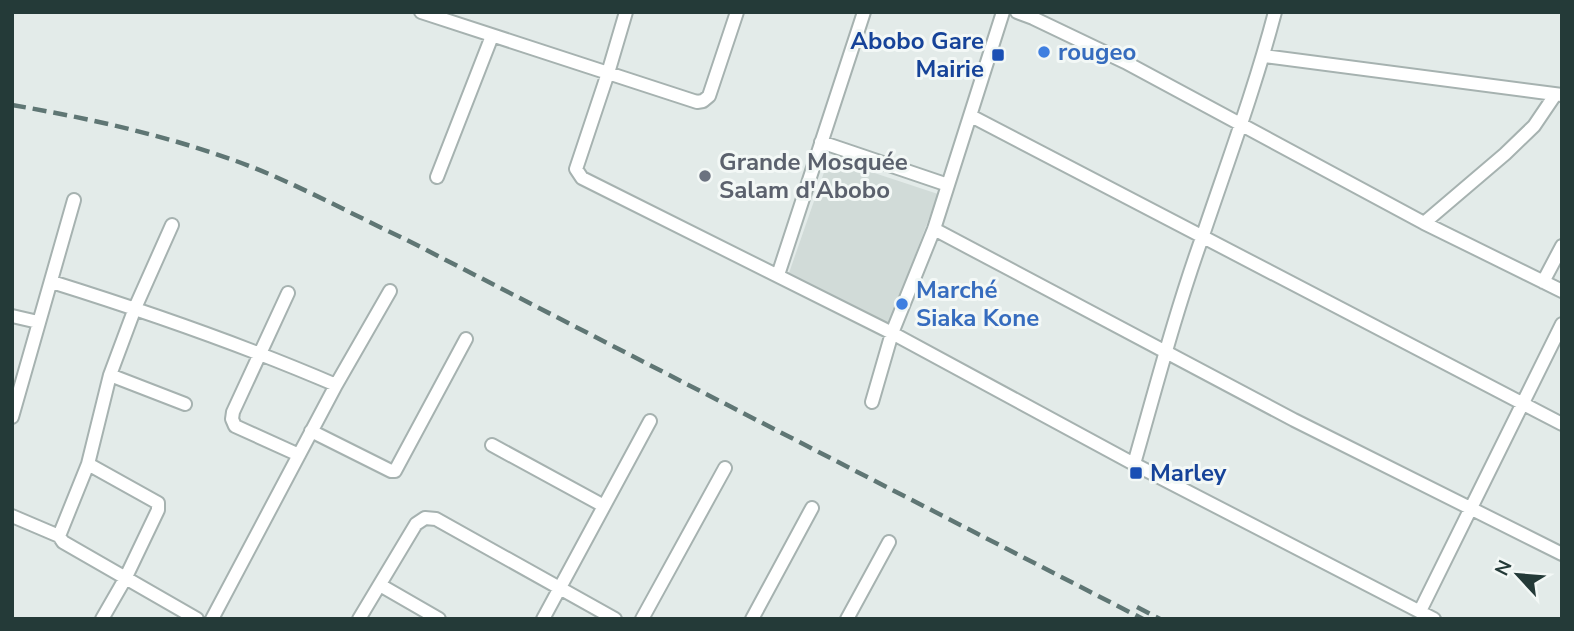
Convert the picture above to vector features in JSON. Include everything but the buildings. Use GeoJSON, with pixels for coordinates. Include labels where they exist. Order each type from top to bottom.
{"type":"FeatureCollection","features":[{"type":"Feature","properties":{"kind":"street"},"geometry":{"type":"LineString","coordinates":[[421,12],[697,102],[709,96],[737,12]]}},
{"type":"Feature","properties":{"kind":"street"},"geometry":{"type":"LineString","coordinates":[[626,12],[576,169],[578,174],[892,333],[1134,464],[1434,619]]}},
{"type":"Feature","properties":{"kind":"street"},"geometry":{"type":"LineString","coordinates":[[778,275],[864,12]]}},
{"type":"Feature","properties":{"kind":"street"},"geometry":{"type":"LineString","coordinates":[[872,402],[892,333],[934,229],[1003,12]]}},
{"type":"Feature","properties":{"kind":"street"},"geometry":{"type":"LineString","coordinates":[[1017,12],[1125,62],[1424,223],[1562,291]]}},
{"type":"Feature","properties":{"kind":"street"},"geometry":{"type":"LineString","coordinates":[[1134,464],[1165,353],[1202,236],[1242,127],[1275,12]]}},
{"type":"Feature","properties":{"kind":"street"},"geometry":{"type":"LineString","coordinates":[[437,177],[492,36]]}},
{"type":"Feature","properties":{"kind":"street"},"geometry":{"type":"LineString","coordinates":[[1264,56],[1559,95]]}},
{"type":"Feature","properties":{"kind":"street"},"geometry":{"type":"LineString","coordinates":[[1424,223],[1506,154],[1534,126],[1559,95]]}},
{"type":"Feature","properties":{"kind":"street"},"geometry":{"type":"LineString","coordinates":[[971,116],[1562,424]]}},
{"type":"Feature","properties":{"kind":"street"},"geometry":{"type":"LineString","coordinates":[[821,142],[948,185]]}},
{"type":"Feature","properties":{"kind":"street"},"geometry":{"type":"LineString","coordinates":[[12,417],[74,200]]}},
{"type":"Feature","properties":{"kind":"street"},"geometry":{"type":"LineString","coordinates":[[59,536],[88,464],[110,375],[135,308],[172,225]]}},
{"type":"Feature","properties":{"kind":"street"},"geometry":{"type":"LineString","coordinates":[[934,229],[1165,353],[1562,554]]}},
{"type":"Feature","properties":{"kind":"street"},"geometry":{"type":"LineString","coordinates":[[1544,282],[1562,246]]}},
{"type":"Feature","properties":{"kind":"street"},"geometry":{"type":"LineString","coordinates":[[52,282],[261,353],[335,386]]}},
{"type":"Feature","properties":{"kind":"street"},"geometry":{"type":"LineString","coordinates":[[212,619],[335,386],[390,290]]}},
{"type":"Feature","properties":{"kind":"street"},"geometry":{"type":"LineString","coordinates":[[288,293],[232,419],[235,426],[299,455]]}},
{"type":"Feature","properties":{"kind":"street"},"geometry":{"type":"LineString","coordinates":[[12,316],[37,322]]}},
{"type":"Feature","properties":{"kind":"street"},"geometry":{"type":"LineString","coordinates":[[1420,611],[1562,324]]}},
{"type":"Feature","properties":{"kind":"street"},"geometry":{"type":"LineString","coordinates":[[311,431],[395,471],[466,339]]}},
{"type":"Feature","properties":{"kind":"street"},"geometry":{"type":"LineString","coordinates":[[110,375],[185,404]]}},
{"type":"Feature","properties":{"kind":"street"},"geometry":{"type":"LineString","coordinates":[[543,619],[650,421]]}},
{"type":"Feature","properties":{"kind":"street"},"geometry":{"type":"LineString","coordinates":[[492,445],[604,506]]}},
{"type":"Feature","properties":{"kind":"street"},"geometry":{"type":"LineString","coordinates":[[88,464],[158,503],[158,510],[103,619]]}},
{"type":"Feature","properties":{"kind":"street"},"geometry":{"type":"LineString","coordinates":[[642,619],[725,468]]}},
{"type":"Feature","properties":{"kind":"street"},"geometry":{"type":"LineString","coordinates":[[752,619],[812,508]]}},
{"type":"Feature","properties":{"kind":"street"},"geometry":{"type":"LineString","coordinates":[[12,516],[59,536],[63,542],[197,619]]}},
{"type":"Feature","properties":{"kind":"street"},"geometry":{"type":"LineString","coordinates":[[359,619],[416,524],[425,518],[436,519],[615,619]]}},
{"type":"Feature","properties":{"kind":"street"},"geometry":{"type":"LineString","coordinates":[[847,619],[889,542]]}},
{"type":"Feature","properties":{"kind":"street"},"geometry":{"type":"LineString","coordinates":[[380,585],[439,619]]}},
{"type":"Feature","properties":{"kind":"shaded area"},"geometry":{"type":"Polygon","coordinates":[[[829,158],[938,194],[889,325],[789,273],[829,158]]]}},
{"type":"Feature","properties":{"kind":"railway"},"geometry":{"type":"LineString","coordinates":[[12,105],[154,135],[236,161],[279,179],[407,240],[1143,619]]}},
{"type":"Feature","properties":{"kind":"railway"},"geometry":{"type":"LineString","coordinates":[[1137,607],[1160,619]]}},
{"type":"Feature","properties":{"kind":"place","name":"rougeo"},"geometry":{"type":"Point","coordinates":[1044,52]}},
{"type":"Feature","properties":{"kind":"place","name":"Abobo Gare Mairie"},"geometry":{"type":"Point","coordinates":[998,55]}},
{"type":"Feature","properties":{"kind":"place","name":"Grande Mosquée Salam d'Abobo"},"geometry":{"type":"Point","coordinates":[705,176]}},
{"type":"Feature","properties":{"kind":"place","name":"Marché Siaka Kone"},"geometry":{"type":"Point","coordinates":[902,304]}},
{"type":"Feature","properties":{"kind":"place","name":"Marley"},"geometry":{"type":"Point","coordinates":[1136,473]}}]}
